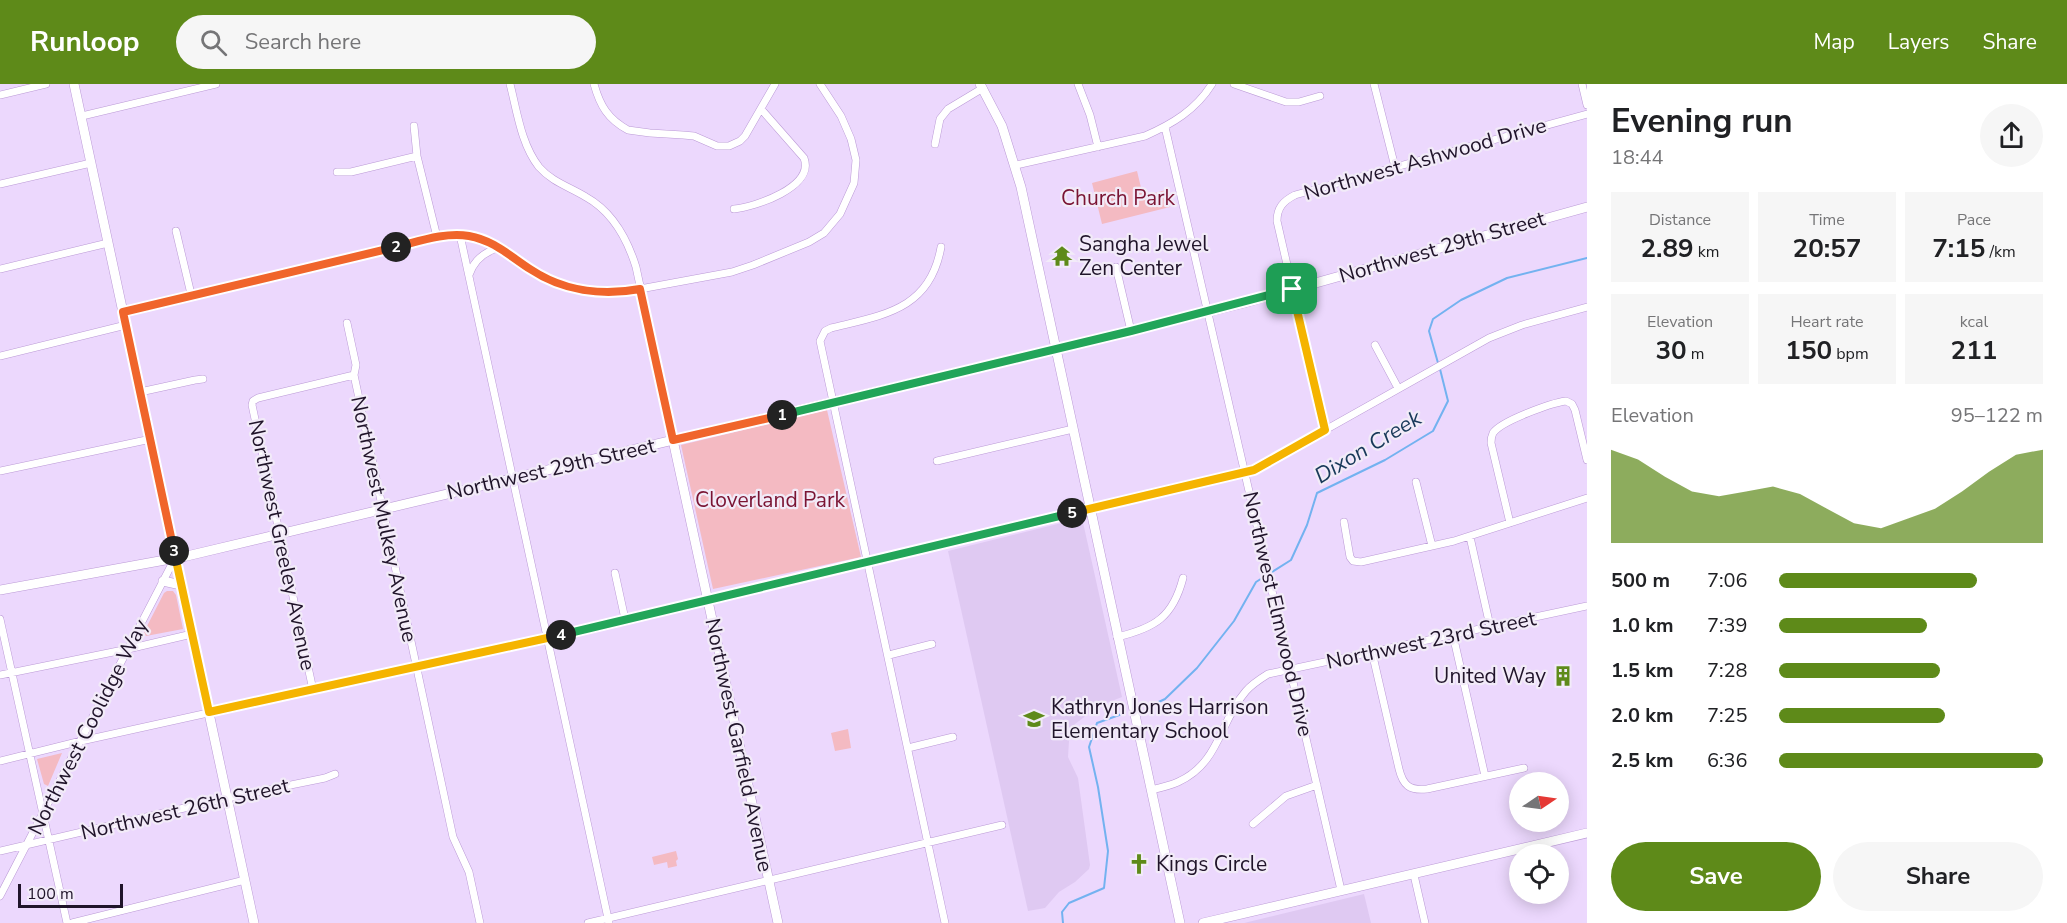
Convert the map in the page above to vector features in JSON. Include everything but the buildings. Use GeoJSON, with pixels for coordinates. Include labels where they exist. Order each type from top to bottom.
{"type":"FeatureCollection","features":[{"type":"Feature","properties":{"kind":"street"},"geometry":{"type":"LineString","coordinates":[[0,95],[46,84]]}},
{"type":"Feature","properties":{"kind":"street"},"geometry":{"type":"LineString","coordinates":[[74,84],[254,923]]}},
{"type":"Feature","properties":{"kind":"street"},"geometry":{"type":"LineString","coordinates":[[82,116],[216,84]]}},
{"type":"Feature","properties":{"kind":"street","name":"Northwest Garfield Avenue"},"geometry":{"type":"LineString","coordinates":[[510,84],[531,155],[548,176],[586,196],[611,218],[629,247],[778,923]]}},
{"type":"Feature","properties":{"kind":"street"},"geometry":{"type":"LineString","coordinates":[[594,84],[606,113],[628,130],[694,136],[717,146],[729,146],[740,141],[775,84]]}},
{"type":"Feature","properties":{"kind":"street"},"geometry":{"type":"LineString","coordinates":[[123,312],[437,237],[477,238],[498,248],[542,277],[568,287],[610,293],[719,275],[753,265],[818,238],[840,214],[854,183],[856,160],[847,129],[820,84]]}},
{"type":"Feature","properties":{"kind":"street"},"geometry":{"type":"LineString","coordinates":[[1078,84],[1090,115],[1098,147]]}},
{"type":"Feature","properties":{"kind":"street"},"geometry":{"type":"LineString","coordinates":[[1016,165],[1145,136],[1165,127],[1189,111],[1212,84]]}},
{"type":"Feature","properties":{"kind":"street"},"geometry":{"type":"LineString","coordinates":[[1234,84],[1291,103],[1320,96]]}},
{"type":"Feature","properties":{"kind":"street"},"geometry":{"type":"LineString","coordinates":[[1374,84],[1395,167]]}},
{"type":"Feature","properties":{"kind":"street"},"geometry":{"type":"LineString","coordinates":[[1582,84],[1587,105]]}},
{"type":"Feature","properties":{"kind":"street"},"geometry":{"type":"LineString","coordinates":[[935,144],[940,119],[948,109],[982,86],[1002,126],[1016,165],[1180,923]]}},
{"type":"Feature","properties":{"kind":"street"},"geometry":{"type":"LineString","coordinates":[[734,209],[772,199],[793,185],[806,171],[804,158],[761,109]]}},
{"type":"Feature","properties":{"kind":"street","name":"Northwest Ashwood Drive"},"geometry":{"type":"LineString","coordinates":[[1325,430],[1277,221],[1280,207],[1284,202],[1295,195],[1587,114]]}},
{"type":"Feature","properties":{"kind":"street"},"geometry":{"type":"LineString","coordinates":[[414,126],[417,156],[437,237]]}},
{"type":"Feature","properties":{"kind":"street","name":"Northwest Elmwood Drive"},"geometry":{"type":"LineString","coordinates":[[1165,127],[1341,890]]}},
{"type":"Feature","properties":{"kind":"street"},"geometry":{"type":"LineString","coordinates":[[338,172],[351,172],[417,156]]}},
{"type":"Feature","properties":{"kind":"street"},"geometry":{"type":"LineString","coordinates":[[0,184],[91,163]]}},
{"type":"Feature","properties":{"kind":"street","name":"Northwest 29th Street"},"geometry":{"type":"LineString","coordinates":[[0,590],[175,558],[833,403],[1208,312],[1587,207]]}},
{"type":"Feature","properties":{"kind":"street"},"geometry":{"type":"LineString","coordinates":[[176,231],[191,294]]}},
{"type":"Feature","properties":{"kind":"street"},"geometry":{"type":"LineString","coordinates":[[460,236],[609,920]]}},
{"type":"Feature","properties":{"kind":"street"},"geometry":{"type":"LineString","coordinates":[[0,269],[108,243]]}},
{"type":"Feature","properties":{"kind":"street"},"geometry":{"type":"LineString","coordinates":[[941,247],[928,284],[914,299],[898,310],[831,327],[821,335],[820,345],[889,655],[945,923]]}},
{"type":"Feature","properties":{"kind":"street"},"geometry":{"type":"LineString","coordinates":[[470,275],[481,256],[498,248]]}},
{"type":"Feature","properties":{"kind":"street"},"geometry":{"type":"LineString","coordinates":[[1116,267],[1131,331]]}},
{"type":"Feature","properties":{"kind":"street"},"geometry":{"type":"LineString","coordinates":[[0,760],[548,638],[1245,472],[1274,459],[1506,330],[1587,307]]}},
{"type":"Feature","properties":{"kind":"street","name":"Northwest Mulkey Avenue"},"geometry":{"type":"LineString","coordinates":[[347,323],[356,365],[354,375],[453,837],[469,872],[480,923]]}},
{"type":"Feature","properties":{"kind":"street"},"geometry":{"type":"LineString","coordinates":[[0,356],[126,325]]}},
{"type":"Feature","properties":{"kind":"street"},"geometry":{"type":"LineString","coordinates":[[1376,345],[1398,388]]}},
{"type":"Feature","properties":{"kind":"street","name":"Northwest Greeley Avenue"},"geometry":{"type":"LineString","coordinates":[[313,690],[252,405],[253,401],[258,398],[354,375]]}},
{"type":"Feature","properties":{"kind":"street"},"geometry":{"type":"LineString","coordinates":[[140,392],[203,380]]}},
{"type":"Feature","properties":{"kind":"street"},"geometry":{"type":"LineString","coordinates":[[1510,523],[1491,442],[1495,431],[1532,410],[1566,401],[1572,404],[1575,410],[1587,460]]}},
{"type":"Feature","properties":{"kind":"street"},"geometry":{"type":"LineString","coordinates":[[937,461],[1073,429]]}},
{"type":"Feature","properties":{"kind":"street"},"geometry":{"type":"LineString","coordinates":[[0,471],[150,439]]}},
{"type":"Feature","properties":{"kind":"street"},"geometry":{"type":"LineString","coordinates":[[1416,482],[1432,546]]}},
{"type":"Feature","properties":{"kind":"street"},"geometry":{"type":"LineString","coordinates":[[1344,522],[1349,554],[1353,561],[1357,562],[1470,537],[1587,498]]}},
{"type":"Feature","properties":{"kind":"street"},"geometry":{"type":"LineString","coordinates":[[1470,537],[1490,626]]}},
{"type":"Feature","properties":{"kind":"street","name":"Northwest Coolidge Way"},"geometry":{"type":"LineString","coordinates":[[0,896],[175,558]]}},
{"type":"Feature","properties":{"kind":"street"},"geometry":{"type":"LineString","coordinates":[[615,573],[625,619]]}},
{"type":"Feature","properties":{"kind":"street"},"geometry":{"type":"LineString","coordinates":[[1118,637],[1142,631],[1158,621],[1173,604],[1183,578]]}},
{"type":"Feature","properties":{"kind":"street"},"geometry":{"type":"LineString","coordinates":[[163,581],[181,585]]}},
{"type":"Feature","properties":{"kind":"street","name":"Northwest 23rd Street"},"geometry":{"type":"LineString","coordinates":[[1151,790],[1179,782],[1199,769],[1217,745],[1246,690],[1268,674],[1587,606]]}},
{"type":"Feature","properties":{"kind":"street"},"geometry":{"type":"LineString","coordinates":[[0,619],[67,923]]}},
{"type":"Feature","properties":{"kind":"street"},"geometry":{"type":"LineString","coordinates":[[0,675],[192,634]]}},
{"type":"Feature","properties":{"kind":"street"},"geometry":{"type":"LineString","coordinates":[[1453,635],[1485,776]]}},
{"type":"Feature","properties":{"kind":"street"},"geometry":{"type":"LineString","coordinates":[[889,655],[932,644]]}},
{"type":"Feature","properties":{"kind":"street"},"geometry":{"type":"LineString","coordinates":[[1372,651],[1404,784],[1418,790],[1524,768]]}},
{"type":"Feature","properties":{"kind":"street"},"geometry":{"type":"LineString","coordinates":[[908,748],[953,737]]}},
{"type":"Feature","properties":{"kind":"street","name":"Northwest 26th Street"},"geometry":{"type":"LineString","coordinates":[[0,851],[335,774]]}},
{"type":"Feature","properties":{"kind":"street"},"geometry":{"type":"LineString","coordinates":[[1253,824],[1286,796],[1317,785]]}},
{"type":"Feature","properties":{"kind":"street"},"geometry":{"type":"LineString","coordinates":[[588,923],[609,920],[1002,825]]}},
{"type":"Feature","properties":{"kind":"street"},"geometry":{"type":"LineString","coordinates":[[1203,923],[1587,833]]}},
{"type":"Feature","properties":{"kind":"street"},"geometry":{"type":"LineString","coordinates":[[1413,875],[1425,923]]}},
{"type":"Feature","properties":{"kind":"street"},"geometry":{"type":"LineString","coordinates":[[72,923],[245,880]]}},
{"type":"Feature","properties":{"kind":"shaded area","name":"Kathryn Jones Harrison Elementary School"},"geometry":{"type":"Polygon","coordinates":[[[1082,518],[1122,697],[1099,706],[1075,724],[1069,741],[1068,757],[1078,778],[1089,869],[1059,892],[1045,908],[1028,911],[948,551],[1082,518]]]}},
{"type":"Feature","properties":{"kind":"shaded area"},"geometry":{"type":"Polygon","coordinates":[[[1364,894],[1371,923],[1244,923],[1364,894]]]}},
{"type":"Feature","properties":{"kind":"green space","name":"Church Park"},"geometry":{"type":"Polygon","coordinates":[[[1137,171],[1143,196],[1166,190],[1170,207],[1102,224],[1092,183],[1137,171]]]}},
{"type":"Feature","properties":{"kind":"green space","name":"Cloverland Park"},"geometry":{"type":"Polygon","coordinates":[[[827,410],[861,557],[713,589],[681,445],[827,410]]]}},
{"type":"Feature","properties":{"kind":"green space"},"geometry":{"type":"Polygon","coordinates":[[[167,591],[173,591],[176,595],[183,629],[146,636],[144,632],[167,591]]]}},
{"type":"Feature","properties":{"kind":"green space"},"geometry":{"type":"Polygon","coordinates":[[[848,729],[851,748],[835,751],[831,733],[848,729]]]}},
{"type":"Feature","properties":{"kind":"green space"},"geometry":{"type":"Polygon","coordinates":[[[62,753],[48,786],[44,784],[37,759],[62,753]]]}},
{"type":"Feature","properties":{"kind":"green space"},"geometry":{"type":"Polygon","coordinates":[[[676,851],[677,866],[668,868],[667,862],[654,865],[652,857],[676,851]]]}},
{"type":"Feature","properties":{"kind":"waterway","name":"Dixon Creek"},"geometry":{"type":"LineString","coordinates":[[1438,363],[1429,331],[1433,319],[1461,300],[1507,278],[1587,258]]}},
{"type":"Feature","properties":{"kind":"waterway","name":"Dixon Creek"},"geometry":{"type":"LineString","coordinates":[[1148,707],[1165,699],[1197,668],[1234,621],[1256,582],[1291,560],[1307,525],[1317,493],[1385,460],[1433,431],[1448,401],[1440,369]]}},
{"type":"Feature","properties":{"kind":"waterway","name":"Dixon Creek"},"geometry":{"type":"LineString","coordinates":[[1063,923],[1062,912],[1069,903],[1104,888],[1108,851],[1089,747],[1097,723],[1122,714]]}},
{"type":"Feature","properties":{"kind":"place","name":"Sangha Jewel Zen Center"},"geometry":{"type":"Point","coordinates":[1062,256]}},
{"type":"Feature","properties":{"kind":"place","name":"United Way"},"geometry":{"type":"Point","coordinates":[1563,676]}},
{"type":"Feature","properties":{"kind":"place","name":"Kathryn Jones Harrison Elementary School"},"geometry":{"type":"Point","coordinates":[1034,719]}},
{"type":"Feature","properties":{"kind":"place","name":"Kings Circle"},"geometry":{"type":"Point","coordinates":[1139,864]}},
{"type":"Feature","properties":{"kind":"route"},"geometry":{"type":"LineString","coordinates":[[437,237],[477,238],[511,255],[542,277],[568,287],[610,293],[640,289],[673,440],[1131,331],[1292,289],[1325,430],[1254,470],[548,638],[209,712],[123,312],[437,237]]}}]}
